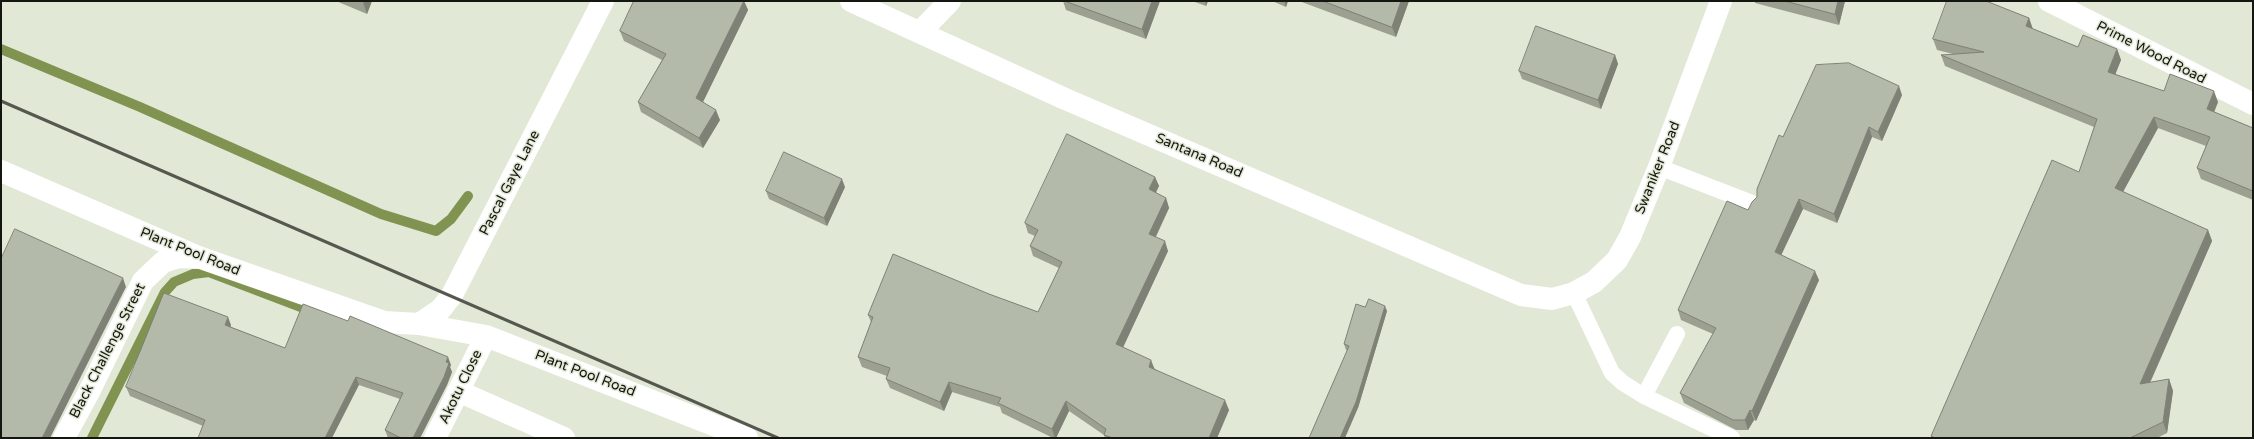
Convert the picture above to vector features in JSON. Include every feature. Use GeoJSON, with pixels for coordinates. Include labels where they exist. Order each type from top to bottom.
{"type":"FeatureCollection","features":[{"type":"Feature","properties":{"kind":"street","name":"Pascal Gaye Lane"},"geometry":{"type":"LineString","coordinates":[[419,324],[441,309],[452,295],[603,1]]}},
{"type":"Feature","properties":{"kind":"street","name":"Santana Road"},"geometry":{"type":"LineString","coordinates":[[851,1],[1062,98],[1521,295],[1552,299]]}},
{"type":"Feature","properties":{"kind":"street"},"geometry":{"type":"LineString","coordinates":[[920,32],[950,1]]}},
{"type":"Feature","properties":{"kind":"street","name":"Swaniker Road"},"geometry":{"type":"LineString","coordinates":[[1552,299],[1574,293],[1594,282],[1617,260],[1630,237],[1659,167],[1721,1]]}},
{"type":"Feature","properties":{"kind":"street","name":"Prime Wood Road"},"geometry":{"type":"LineString","coordinates":[[2049,1],[2253,104]]}},
{"type":"Feature","properties":{"kind":"street","name":"Plant Pool Road"},"geometry":{"type":"LineString","coordinates":[[1,171],[201,258],[384,322],[419,324],[486,336],[747,438]]}},
{"type":"Feature","properties":{"kind":"street","name":"Black Challenge Street"},"geometry":{"type":"LineString","coordinates":[[64,438],[90,390],[143,281],[163,262],[179,257],[201,258]]}},
{"type":"Feature","properties":{"kind":"street","name":"Akotu Close"},"geometry":{"type":"LineString","coordinates":[[435,438],[486,336]]}},
{"type":"Feature","properties":{"kind":"street"},"geometry":{"type":"LineString","coordinates":[[458,391],[564,438]]}},
{"type":"Feature","properties":{"kind":"lane"},"geometry":{"type":"LineString","coordinates":[[1659,167],[1752,203]]}},
{"type":"Feature","properties":{"kind":"lane"},"geometry":{"type":"LineString","coordinates":[[1574,293],[1612,373],[1623,384],[1644,396],[1732,438]]}},
{"type":"Feature","properties":{"kind":"lane"},"geometry":{"type":"LineString","coordinates":[[1644,396],[1677,334]]}},
{"type":"Feature","properties":{"kind":"building"},"geometry":{"type":"Polygon","coordinates":[[[634,1],[744,1],[696,98],[716,110],[699,138],[638,102],[666,54],[620,31],[634,1]]]}},
{"type":"Feature","properties":{"kind":"building"},"geometry":{"type":"Polygon","coordinates":[[[1065,1],[1152,1],[1142,29],[1065,1]]]}},
{"type":"Feature","properties":{"kind":"building"},"geometry":{"type":"Polygon","coordinates":[[[1323,1],[1401,1],[1392,27],[1323,1]]]}},
{"type":"Feature","properties":{"kind":"building"},"geometry":{"type":"Polygon","coordinates":[[[1785,1],[1838,1],[1835,14],[1785,1]]]}},
{"type":"Feature","properties":{"kind":"building"},"geometry":{"type":"Polygon","coordinates":[[[1947,1],[1986,1],[2029,18],[2026,26],[2078,47],[2083,35],[2117,49],[2108,72],[2164,91],[2170,74],[2214,91],[2207,109],[2253,128],[2253,191],[2197,168],[2210,137],[2154,117],[2115,188],[2208,230],[2140,384],[2169,379],[2163,422],[2130,438],[1935,438],[1931,436],[2052,160],[2079,172],[2097,119],[1941,55],[1984,52],[1933,39],[1947,1]]]}},
{"type":"Feature","properties":{"kind":"building"},"geometry":{"type":"Polygon","coordinates":[[[1536,26],[1615,55],[1598,100],[1519,71],[1536,26]]]}},
{"type":"Feature","properties":{"kind":"building"},"geometry":{"type":"Polygon","coordinates":[[[1849,63],[1899,86],[1878,132],[1869,127],[1834,214],[1799,199],[1775,252],[1815,271],[1752,411],[1750,410],[1745,420],[1733,420],[1680,393],[1716,328],[1678,310],[1727,201],[1748,210],[1752,202],[1757,197],[1757,189],[1779,135],[1783,137],[1816,65],[1849,63]]]}},
{"type":"Feature","properties":{"kind":"building"},"geometry":{"type":"Polygon","coordinates":[[[1067,134],[1155,177],[1149,189],[1166,198],[1149,234],[1165,241],[1116,344],[1151,360],[1149,367],[1225,400],[1209,438],[1113,438],[1104,435],[1106,429],[1066,401],[1052,429],[998,403],[1001,398],[949,382],[940,402],[886,379],[890,368],[858,357],[873,317],[868,315],[893,254],[989,294],[1038,312],[1062,262],[1030,246],[1038,230],[1025,223],[1067,134]]]}},
{"type":"Feature","properties":{"kind":"building"},"geometry":{"type":"Polygon","coordinates":[[[784,152],[842,179],[824,218],[766,191],[784,152]]]}},
{"type":"Feature","properties":{"kind":"building"},"geometry":{"type":"Polygon","coordinates":[[[15,229],[123,278],[42,438],[1,438],[1,259],[15,229]]]}},
{"type":"Feature","properties":{"kind":"building"},"geometry":{"type":"Polygon","coordinates":[[[164,293],[228,317],[225,325],[285,348],[303,304],[348,321],[350,316],[448,357],[446,362],[449,363],[444,377],[413,438],[401,438],[385,430],[403,393],[356,377],[325,438],[198,438],[205,420],[126,387],[164,293]]]}},
{"type":"Feature","properties":{"kind":"building"},"geometry":{"type":"Polygon","coordinates":[[[1369,299],[1385,306],[1356,402],[1340,438],[1309,438],[1349,346],[1344,344],[1356,304],[1365,307],[1369,299]]]}},
{"type":"Feature","properties":{"kind":"waterway"},"geometry":{"type":"LineString","coordinates":[[1,49],[140,107],[381,214],[436,231],[451,219],[468,196]]}},
{"type":"Feature","properties":{"kind":"waterway"},"geometry":{"type":"LineString","coordinates":[[92,438],[165,292],[174,282],[193,274],[209,272],[314,312]]}},
{"type":"Feature","properties":{"kind":"railway"},"geometry":{"type":"LineString","coordinates":[[1,101],[778,438]]}}]}
